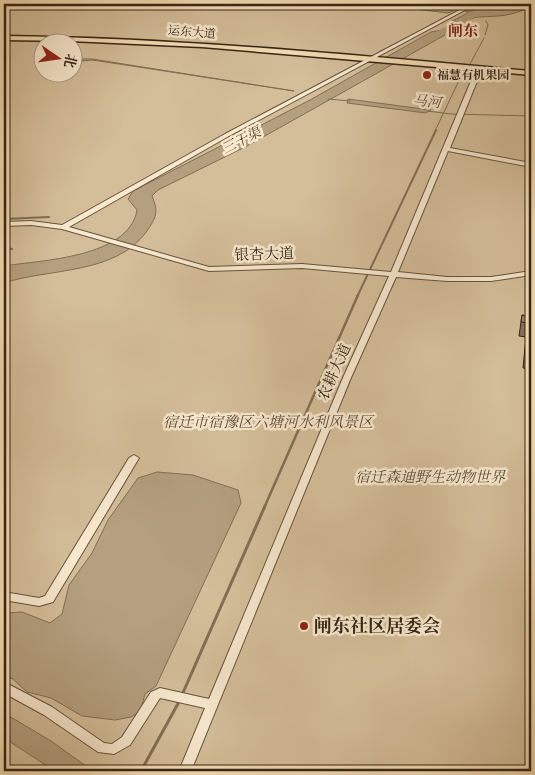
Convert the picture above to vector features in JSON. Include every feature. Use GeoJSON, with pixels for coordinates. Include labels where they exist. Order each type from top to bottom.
{"type":"FeatureCollection","features":[{"type":"Feature","properties":{"kind":"main road","name":"运东大道"},"geometry":{"type":"LineString","coordinates":[[4,37],[135,41],[531,73]]}},
{"type":"Feature","properties":{"kind":"street"},"geometry":{"type":"LineString","coordinates":[[63,227],[474,4]]}},
{"type":"Feature","properties":{"kind":"street","name":"农耕大道"},"geometry":{"type":"LineString","coordinates":[[185,771],[346,380],[393,276],[479,69]]}},
{"type":"Feature","properties":{"kind":"street"},"geometry":{"type":"LineString","coordinates":[[447,149],[531,165]]}},
{"type":"Feature","properties":{"kind":"street","name":"银杏大道"},"geometry":{"type":"LineString","coordinates":[[4,224],[31,223],[63,227],[209,268],[278,266],[437,279],[491,279],[531,273]]}},
{"type":"Feature","properties":{"kind":"street"},"geometry":{"type":"LineString","coordinates":[[4,596],[39,602],[49,598],[134,458]]}},
{"type":"Feature","properties":{"kind":"street"},"geometry":{"type":"LineString","coordinates":[[4,687],[48,711],[102,748],[114,748],[126,741],[155,695],[160,693],[212,705]]}},
{"type":"Feature","properties":{"kind":"green space","name":"宿迁市宿豫区六塘河水利风景区"},"geometry":{"type":"Polygon","coordinates":[[[4,4],[531,4],[531,771],[4,771],[4,4]]]}},
{"type":"Feature","properties":{"kind":"water"},"geometry":{"type":"Polygon","coordinates":[[[374,4],[457,6],[455,8],[458,9],[448,13],[374,4]]]}},
{"type":"Feature","properties":{"kind":"water"},"geometry":{"type":"Polygon","coordinates":[[[485,4],[531,4],[531,6],[511,14],[478,17],[452,26],[448,23],[468,13],[465,11],[472,11],[485,4]]]}},
{"type":"Feature","properties":{"kind":"water"},"geometry":{"type":"Polygon","coordinates":[[[446,31],[443,33],[445,35],[247,146],[158,190],[152,196],[156,215],[147,231],[134,245],[118,256],[81,268],[4,283],[4,266],[81,254],[101,247],[118,238],[131,226],[137,210],[128,199],[133,191],[310,100],[431,32],[446,31]]]}},
{"type":"Feature","properties":{"kind":"water"},"geometry":{"type":"Polygon","coordinates":[[[82,59],[92,59],[294,91],[92,60],[82,61],[82,59]]]}},
{"type":"Feature","properties":{"kind":"water"},"geometry":{"type":"Polygon","coordinates":[[[348,99],[431,110],[426,113],[347,103],[348,99]]]}},
{"type":"Feature","properties":{"kind":"water"},"geometry":{"type":"Polygon","coordinates":[[[157,472],[193,475],[238,490],[241,503],[156,686],[145,694],[140,712],[131,717],[115,720],[82,716],[51,698],[27,692],[13,679],[4,676],[4,610],[7,613],[22,612],[50,623],[62,614],[69,585],[92,553],[108,520],[138,478],[157,472]]]}},
{"type":"Feature","properties":{"kind":"water"},"geometry":{"type":"Polygon","coordinates":[[[4,713],[51,741],[93,771],[55,771],[4,738],[4,713]]]}},
{"type":"Feature","properties":{"kind":"building"},"geometry":{"type":"Polygon","coordinates":[[[530,291],[531,355],[525,355],[528,323],[521,322],[522,315],[528,316],[530,291]]]}},
{"type":"Feature","properties":{"kind":"waterway","name":"三干渠"},"geometry":{"type":"LineString","coordinates":[[424,42],[472,15],[488,12],[503,4]]}},
{"type":"Feature","properties":{"kind":"waterway"},"geometry":{"type":"LineString","coordinates":[[485,35],[488,25],[486,21]]}},
{"type":"Feature","properties":{"kind":"waterway"},"geometry":{"type":"LineString","coordinates":[[469,66],[484,38]]}},
{"type":"Feature","properties":{"kind":"waterway"},"geometry":{"type":"LineString","coordinates":[[444,113],[463,72],[467,69]]}},
{"type":"Feature","properties":{"kind":"waterway","name":"马河"},"geometry":{"type":"LineString","coordinates":[[328,99],[350,101]]}},
{"type":"Feature","properties":{"kind":"waterway","name":"马河"},"geometry":{"type":"LineString","coordinates":[[427,111],[444,113]]}},
{"type":"Feature","properties":{"kind":"waterway"},"geometry":{"type":"LineString","coordinates":[[435,131],[444,113]]}},
{"type":"Feature","properties":{"kind":"waterway","name":"马河"},"geometry":{"type":"LineString","coordinates":[[444,113],[531,116]]}},
{"type":"Feature","properties":{"kind":"waterway"},"geometry":{"type":"LineString","coordinates":[[357,297],[436,130]]}},
{"type":"Feature","properties":{"kind":"waterway"},"geometry":{"type":"LineString","coordinates":[[4,219],[49,217]]}},
{"type":"Feature","properties":{"kind":"waterway"},"geometry":{"type":"LineString","coordinates":[[4,247],[12,249]]}},
{"type":"Feature","properties":{"kind":"waterway"},"geometry":{"type":"LineString","coordinates":[[264,508],[358,295]]}},
{"type":"Feature","properties":{"kind":"waterway"},"geometry":{"type":"LineString","coordinates":[[182,695],[265,506]]}},
{"type":"Feature","properties":{"kind":"waterway"},"geometry":{"type":"LineString","coordinates":[[141,771],[180,700]]}},
{"type":"Feature","properties":{"kind":"place","name":"福慧有机果园"},"geometry":{"type":"Point","coordinates":[427,75]}},
{"type":"Feature","properties":{"kind":"place","name":"闸东社区居委会"},"geometry":{"type":"Point","coordinates":[304,626]}},
{"type":"Feature","properties":{"kind":"district","name":"闸东"},"geometry":{"type":"Point","coordinates":[463,31]}},
{"type":"Feature","properties":{"kind":"park label","name":"宿迁森迪野生动物世界"},"geometry":{"type":"Point","coordinates":[430,477]}}]}
